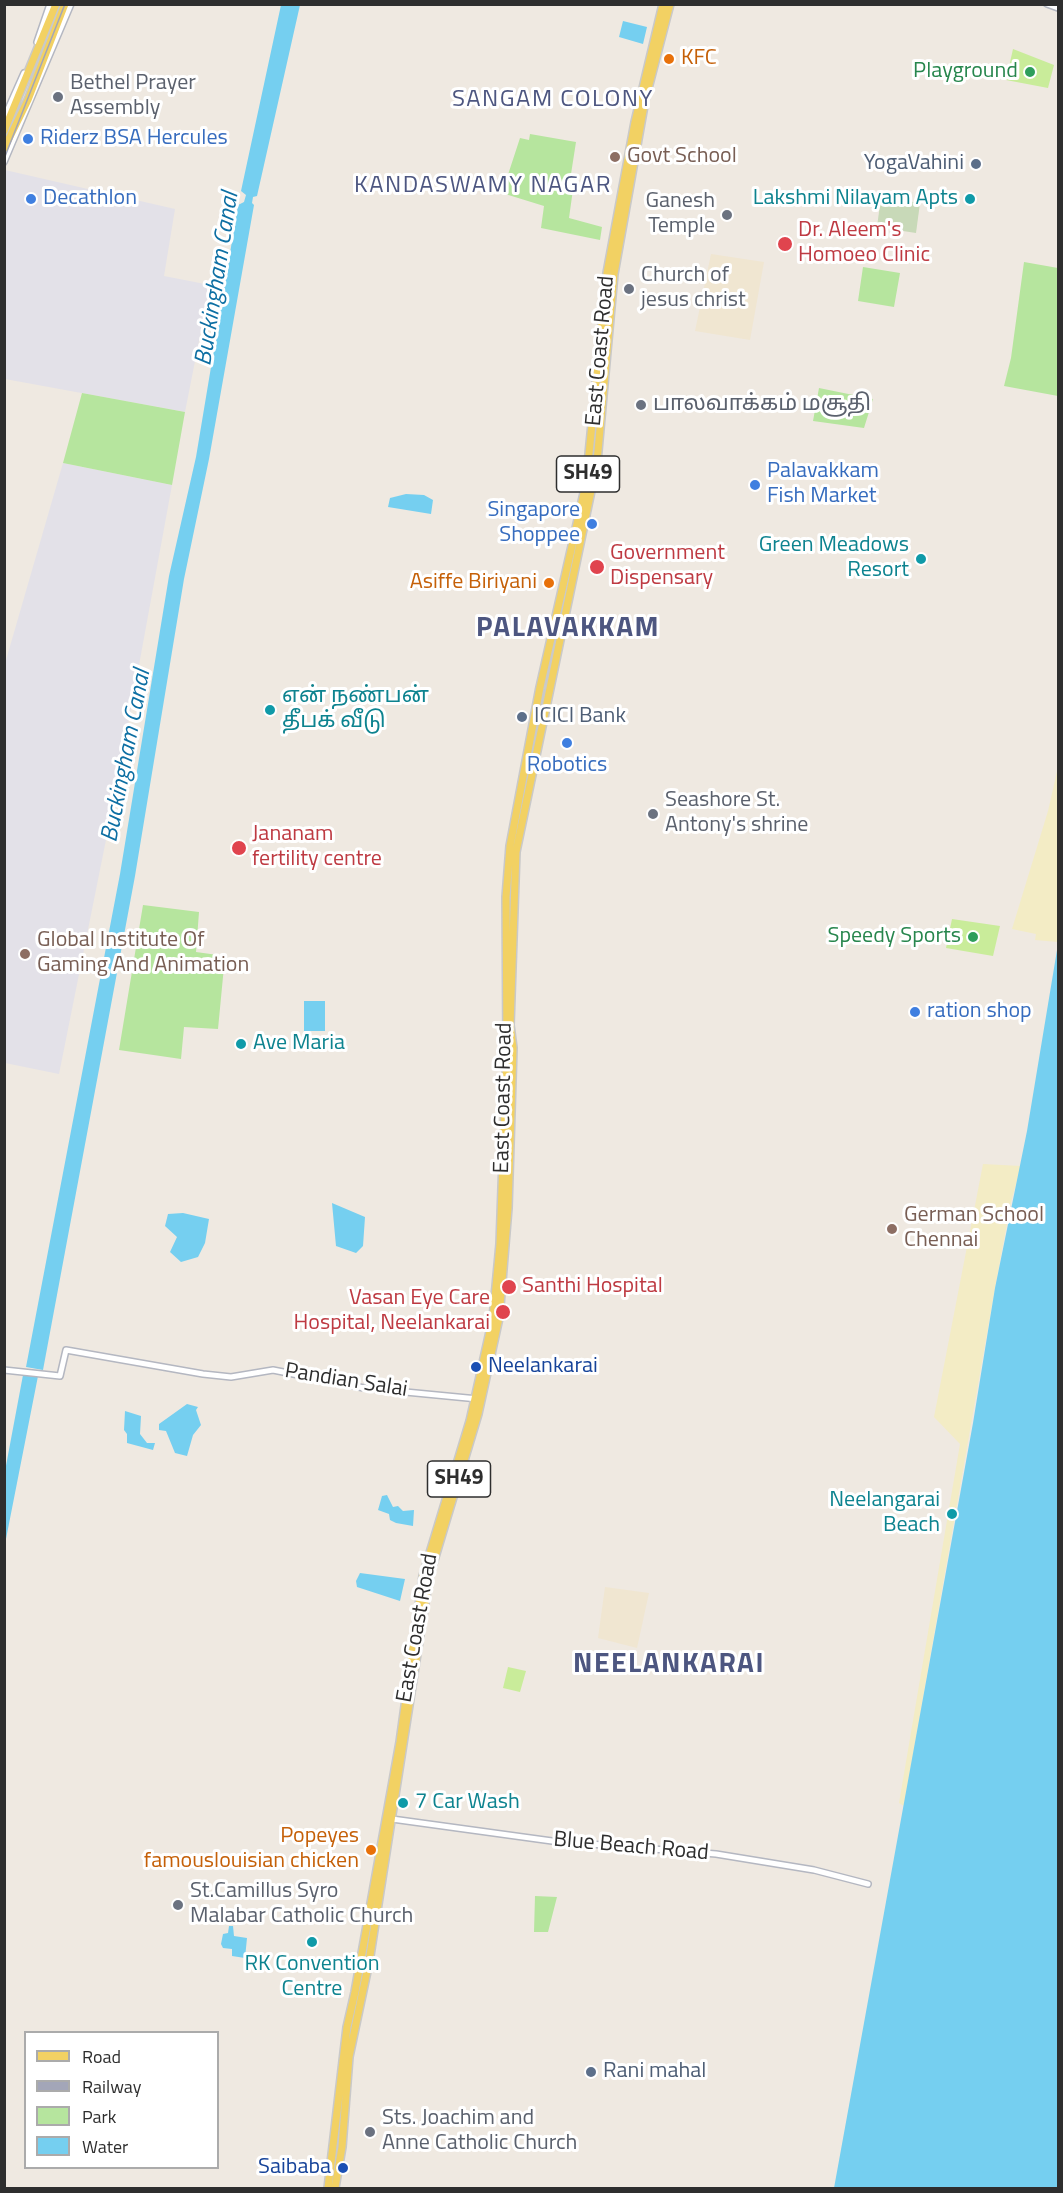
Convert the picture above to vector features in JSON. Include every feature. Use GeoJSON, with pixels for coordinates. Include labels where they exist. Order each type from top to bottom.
{"type":"FeatureCollection","features":[{"type":"Feature","properties":{"kind":"main road"},"geometry":{"type":"LineString","coordinates":[[4,131],[56,4]]}},
{"type":"Feature","properties":{"kind":"main road"},"geometry":{"type":"LineString","coordinates":[[4,149],[28,100],[65,4]]}},
{"type":"Feature","properties":{"kind":"main road","name":"East Coast Road"},"geometry":{"type":"LineString","coordinates":[[478,1399],[491,1327],[500,1244],[507,1047],[506,897],[512,826],[586,483],[607,273],[636,116],[663,4]]}},
{"type":"Feature","properties":{"kind":"main road","name":"East Coast Road"},"geometry":{"type":"LineString","coordinates":[[328,2188],[338,2148],[349,2056],[369,1962],[429,1577],[496,1336],[506,1245],[516,852],[597,462],[614,274],[645,100],[670,4]]}},
{"type":"Feature","properties":{"kind":"main road","name":"East Coast Road"},"geometry":{"type":"LineString","coordinates":[[335,2188],[347,2027],[401,1733],[423,1576],[444,1520]]}},
{"type":"Feature","properties":{"kind":"street"},"geometry":{"type":"LineString","coordinates":[[4,118],[50,4]]}},
{"type":"Feature","properties":{"kind":"street"},"geometry":{"type":"LineString","coordinates":[[4,162],[71,4]]}},
{"type":"Feature","properties":{"kind":"street"},"geometry":{"type":"LineString","coordinates":[[1047,4],[1059,8]]}},
{"type":"Feature","properties":{"kind":"street","name":"Pandian Salai"},"geometry":{"type":"LineString","coordinates":[[4,1370],[60,1376],[66,1350],[203,1374],[231,1377],[273,1370],[364,1388],[478,1399]]}},
{"type":"Feature","properties":{"kind":"street","name":"Blue Beach Road"},"geometry":{"type":"LineString","coordinates":[[392,1819],[552,1841],[716,1854],[813,1870],[868,1884]]}},
{"type":"Feature","properties":{"kind":"shaded area"},"geometry":{"type":"Polygon","coordinates":[[[5,170],[175,209],[164,276],[210,285],[185,412],[5,379],[5,170]]]}},
{"type":"Feature","properties":{"kind":"shaded area"},"geometry":{"type":"Polygon","coordinates":[[[711,254],[764,262],[750,340],[695,331],[711,254]]]}},
{"type":"Feature","properties":{"kind":"shaded area"},"geometry":{"type":"Polygon","coordinates":[[[63,463],[172,485],[117,785],[59,1074],[5,1063],[4,667],[63,463]]]}},
{"type":"Feature","properties":{"kind":"shaded area"},"geometry":{"type":"Polygon","coordinates":[[[605,1587],[649,1593],[637,1648],[598,1638],[605,1587]]]}},
{"type":"Feature","properties":{"kind":"green space","name":"Playground"},"geometry":{"type":"Polygon","coordinates":[[[1013,49],[1054,65],[1048,88],[1006,80],[1013,49]]]}},
{"type":"Feature","properties":{"kind":"green space"},"geometry":{"type":"Polygon","coordinates":[[[530,134],[576,142],[571,174],[575,175],[569,218],[602,227],[600,240],[541,228],[544,206],[502,193],[520,138],[529,140],[530,134]]]}},
{"type":"Feature","properties":{"kind":"green space"},"geometry":{"type":"Polygon","coordinates":[[[881,197],[920,203],[916,233],[877,227],[881,197]]]}},
{"type":"Feature","properties":{"kind":"green space"},"geometry":{"type":"Polygon","coordinates":[[[1024,262],[1058,268],[1058,396],[1004,386],[1011,358],[1024,262]]]}},
{"type":"Feature","properties":{"kind":"green space"},"geometry":{"type":"Polygon","coordinates":[[[863,267],[900,273],[894,307],[858,301],[863,267]]]}},
{"type":"Feature","properties":{"kind":"green space"},"geometry":{"type":"Polygon","coordinates":[[[819,388],[873,399],[864,428],[813,421],[819,388]]]}},
{"type":"Feature","properties":{"kind":"green space"},"geometry":{"type":"Polygon","coordinates":[[[82,393],[185,412],[172,485],[63,463],[82,393]]]}},
{"type":"Feature","properties":{"kind":"green space"},"geometry":{"type":"Polygon","coordinates":[[[143,905],[199,912],[196,952],[225,956],[218,1029],[184,1027],[181,1059],[119,1050],[143,905]]]}},
{"type":"Feature","properties":{"kind":"green space","name":"Speedy Sports"},"geometry":{"type":"Polygon","coordinates":[[[952,919],[1000,926],[993,956],[946,948],[952,919]]]}},
{"type":"Feature","properties":{"kind":"green space"},"geometry":{"type":"Polygon","coordinates":[[[508,1667],[526,1671],[520,1692],[503,1688],[508,1667]]]}},
{"type":"Feature","properties":{"kind":"green space"},"geometry":{"type":"Polygon","coordinates":[[[535,1896],[557,1897],[548,1932],[534,1932],[535,1896]]]}},
{"type":"Feature","properties":{"kind":"sand"},"geometry":{"type":"Polygon","coordinates":[[[1058,767],[1058,942],[1035,940],[1036,934],[1012,929],[1048,811],[1058,767]]]}},
{"type":"Feature","properties":{"kind":"sand","name":"Neelangarai Beach"},"geometry":{"type":"Polygon","coordinates":[[[983,1164],[1021,1166],[1011,1202],[995,1288],[904,1806],[899,1803],[960,1444],[934,1417],[983,1164]]]}},
{"type":"Feature","properties":{"kind":"water"},"geometry":{"type":"Polygon","coordinates":[[[281,5],[300,5],[257,196],[253,197],[254,205],[209,459],[184,579],[135,876],[43,1370],[26,1367],[120,874],[169,576],[196,457],[238,205],[244,202],[246,195],[241,191],[281,5]]]}},
{"type":"Feature","properties":{"kind":"water"},"geometry":{"type":"Polygon","coordinates":[[[623,21],[647,27],[643,44],[619,37],[623,21]]]}},
{"type":"Feature","properties":{"kind":"water"},"geometry":{"type":"Polygon","coordinates":[[[406,494],[424,495],[433,500],[431,514],[388,507],[390,498],[406,494]]]}},
{"type":"Feature","properties":{"kind":"water"},"geometry":{"type":"Polygon","coordinates":[[[1058,944],[1058,2188],[834,2188],[973,1423],[995,1288],[1027,1131],[1058,944]]]}},
{"type":"Feature","properties":{"kind":"water"},"geometry":{"type":"Polygon","coordinates":[[[304,1001],[325,1001],[325,1031],[304,1031],[304,1001]]]}},
{"type":"Feature","properties":{"kind":"water"},"geometry":{"type":"Polygon","coordinates":[[[332,1203],[365,1217],[363,1246],[356,1253],[336,1246],[332,1203]]]}},
{"type":"Feature","properties":{"kind":"water"},"geometry":{"type":"Polygon","coordinates":[[[183,1213],[209,1219],[205,1243],[198,1257],[181,1262],[170,1252],[177,1237],[165,1226],[168,1214],[183,1213]]]}},
{"type":"Feature","properties":{"kind":"water"},"geometry":{"type":"Polygon","coordinates":[[[23,1375],[38,1376],[5,1544],[5,1471],[23,1375]]]}},
{"type":"Feature","properties":{"kind":"water"},"geometry":{"type":"Polygon","coordinates":[[[187,1404],[198,1407],[196,1410],[201,1425],[193,1435],[187,1456],[175,1453],[166,1431],[159,1430],[159,1424],[187,1404]]]}},
{"type":"Feature","properties":{"kind":"water"},"geometry":{"type":"Polygon","coordinates":[[[125,1411],[141,1416],[140,1434],[147,1443],[155,1443],[153,1450],[127,1443],[127,1434],[124,1430],[125,1411]]]}},
{"type":"Feature","properties":{"kind":"water"},"geometry":{"type":"Polygon","coordinates":[[[387,1495],[393,1507],[398,1506],[403,1511],[414,1510],[413,1526],[396,1523],[390,1520],[389,1514],[378,1510],[382,1496],[387,1495]]]}},
{"type":"Feature","properties":{"kind":"water"},"geometry":{"type":"Polygon","coordinates":[[[360,1573],[405,1579],[400,1601],[357,1587],[356,1581],[360,1573]]]}},
{"type":"Feature","properties":{"kind":"water"},"geometry":{"type":"Polygon","coordinates":[[[229,1926],[233,1926],[234,1936],[247,1938],[245,1958],[232,1956],[232,1949],[223,1948],[221,1944],[223,1934],[228,1933],[229,1926]]]}},
{"type":"Feature","properties":{"kind":"railway"},"geometry":{"type":"LineString","coordinates":[[4,159],[65,4]]}},
{"type":"Feature","properties":{"kind":"place","name":"KFC"},"geometry":{"type":"Point","coordinates":[669,59]}},
{"type":"Feature","properties":{"kind":"place","name":"Playground"},"geometry":{"type":"Point","coordinates":[1030,72]}},
{"type":"Feature","properties":{"kind":"place","name":"Bethel Prayer Assembly"},"geometry":{"type":"Point","coordinates":[58,97]}},
{"type":"Feature","properties":{"kind":"place","name":"Riderz BSA Hercules"},"geometry":{"type":"Point","coordinates":[28,139]}},
{"type":"Feature","properties":{"kind":"place","name":"Govt School"},"geometry":{"type":"Point","coordinates":[615,157]}},
{"type":"Feature","properties":{"kind":"place","name":"YogaVahini"},"geometry":{"type":"Point","coordinates":[976,164]}},
{"type":"Feature","properties":{"kind":"place","name":"Decathlon"},"geometry":{"type":"Point","coordinates":[31,199]}},
{"type":"Feature","properties":{"kind":"place","name":"Lakshmi Nilayam Apts"},"geometry":{"type":"Point","coordinates":[970,199]}},
{"type":"Feature","properties":{"kind":"place","name":"Ganesh Temple"},"geometry":{"type":"Point","coordinates":[727,215]}},
{"type":"Feature","properties":{"kind":"place","name":"Dr. Aleem's Homoeo Clinic"},"geometry":{"type":"Point","coordinates":[785,244]}},
{"type":"Feature","properties":{"kind":"place","name":"Church of jesus christ"},"geometry":{"type":"Point","coordinates":[629,289]}},
{"type":"Feature","properties":{"kind":"place","name":"பாலவாக்கம் மசூதி"},"geometry":{"type":"Point","coordinates":[641,405]}},
{"type":"Feature","properties":{"kind":"place","name":"Palavakkam Fish Market"},"geometry":{"type":"Point","coordinates":[755,485]}},
{"type":"Feature","properties":{"kind":"place","name":"Singapore Shoppee"},"geometry":{"type":"Point","coordinates":[592,524]}},
{"type":"Feature","properties":{"kind":"place","name":"Green Meadows Resort"},"geometry":{"type":"Point","coordinates":[921,559]}},
{"type":"Feature","properties":{"kind":"place","name":"Government Dispensary"},"geometry":{"type":"Point","coordinates":[597,567]}},
{"type":"Feature","properties":{"kind":"place","name":"Asiffe Biriyani"},"geometry":{"type":"Point","coordinates":[549,583]}},
{"type":"Feature","properties":{"kind":"place","name":"என் நண்பன் தீபக் வீடு"},"geometry":{"type":"Point","coordinates":[270,710]}},
{"type":"Feature","properties":{"kind":"place","name":"ICICI Bank"},"geometry":{"type":"Point","coordinates":[522,717]}},
{"type":"Feature","properties":{"kind":"place","name":"Robotics"},"geometry":{"type":"Point","coordinates":[567,743]}},
{"type":"Feature","properties":{"kind":"place","name":"Seashore St. Antony's shrine"},"geometry":{"type":"Point","coordinates":[653,814]}},
{"type":"Feature","properties":{"kind":"place","name":"Jananam fertility centre"},"geometry":{"type":"Point","coordinates":[239,848]}},
{"type":"Feature","properties":{"kind":"place","name":"Speedy Sports"},"geometry":{"type":"Point","coordinates":[973,937]}},
{"type":"Feature","properties":{"kind":"place","name":"Global Institute Of Gaming And Animation"},"geometry":{"type":"Point","coordinates":[25,954]}},
{"type":"Feature","properties":{"kind":"place","name":"ration shop"},"geometry":{"type":"Point","coordinates":[915,1012]}},
{"type":"Feature","properties":{"kind":"place","name":"Ave Maria"},"geometry":{"type":"Point","coordinates":[241,1044]}},
{"type":"Feature","properties":{"kind":"place","name":"German School Chennai"},"geometry":{"type":"Point","coordinates":[892,1229]}},
{"type":"Feature","properties":{"kind":"place","name":"Santhi Hospital"},"geometry":{"type":"Point","coordinates":[509,1287]}},
{"type":"Feature","properties":{"kind":"place","name":"Vasan Eye Care Hospital, Neelankarai"},"geometry":{"type":"Point","coordinates":[503,1312]}},
{"type":"Feature","properties":{"kind":"place","name":"Neelankarai"},"geometry":{"type":"Point","coordinates":[476,1367]}},
{"type":"Feature","properties":{"kind":"place","name":"Neelangarai Beach"},"geometry":{"type":"Point","coordinates":[952,1514]}},
{"type":"Feature","properties":{"kind":"place","name":"7 Car Wash"},"geometry":{"type":"Point","coordinates":[403,1803]}},
{"type":"Feature","properties":{"kind":"place","name":"Popeyes famouslouisian chicken"},"geometry":{"type":"Point","coordinates":[371,1850]}},
{"type":"Feature","properties":{"kind":"place","name":"St.Camillus Syro Malabar Catholic Church"},"geometry":{"type":"Point","coordinates":[178,1905]}},
{"type":"Feature","properties":{"kind":"place","name":"RK Convention Centre"},"geometry":{"type":"Point","coordinates":[312,1942]}},
{"type":"Feature","properties":{"kind":"place","name":"Rani mahal"},"geometry":{"type":"Point","coordinates":[591,2072]}},
{"type":"Feature","properties":{"kind":"place","name":"Sts. Joachim and Anne Catholic Church"},"geometry":{"type":"Point","coordinates":[370,2132]}},
{"type":"Feature","properties":{"kind":"place","name":"Saibaba"},"geometry":{"type":"Point","coordinates":[343,2168]}},
{"type":"Feature","properties":{"kind":"district","name":"SANGAM COLONY"},"geometry":{"type":"Point","coordinates":[553,100]}},
{"type":"Feature","properties":{"kind":"district","name":"KANDASWAMY NAGAR"},"geometry":{"type":"Point","coordinates":[483,186]}},
{"type":"Feature","properties":{"kind":"district","name":"PALAVAKKAM"},"geometry":{"type":"Point","coordinates":[568,629]}},
{"type":"Feature","properties":{"kind":"district","name":"NEELANKARAI"},"geometry":{"type":"Point","coordinates":[669,1665]}},
{"type":"Feature","properties":{"kind":"water label","name":"Buckingham Canal"},"geometry":{"type":"Point","coordinates":[218,279]}},
{"type":"Feature","properties":{"kind":"water label","name":"Buckingham Canal"},"geometry":{"type":"Point","coordinates":[127,756]}}]}
